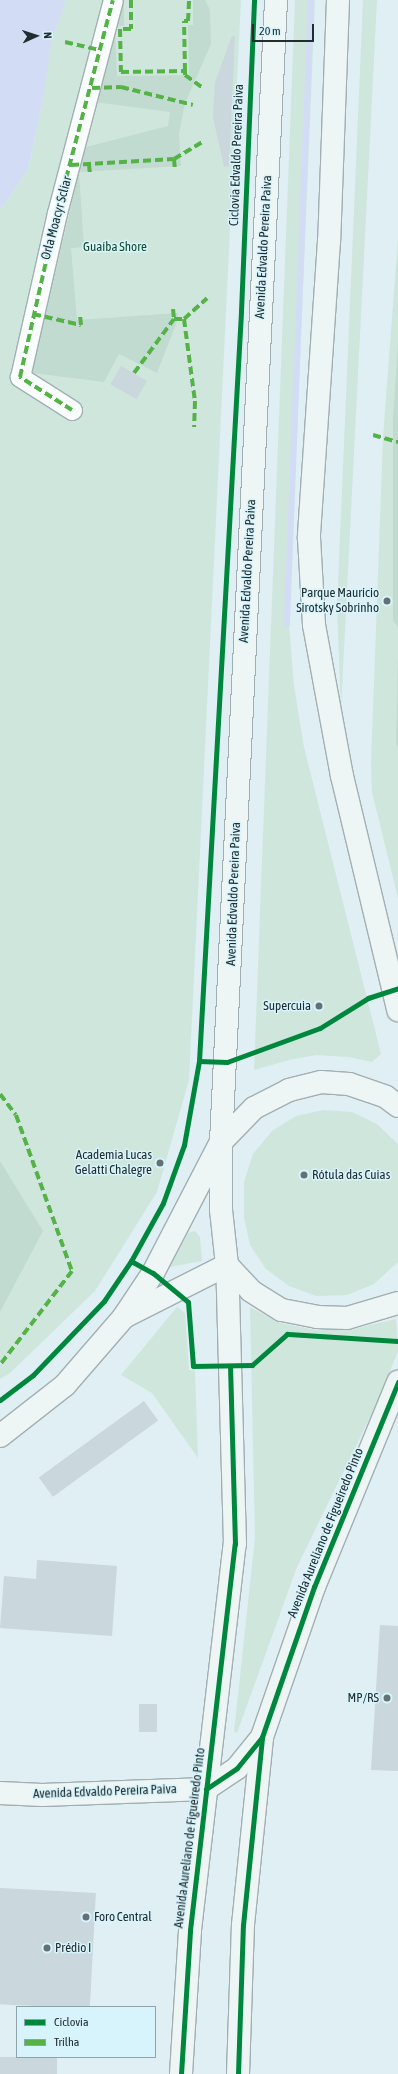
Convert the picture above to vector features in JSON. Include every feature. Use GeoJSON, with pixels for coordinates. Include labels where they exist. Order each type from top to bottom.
{"type":"FeatureCollection","features":[{"type":"Feature","properties":{"kind":"main road","name":"Avenida Edvaldo Pereira Paiva"},"geometry":{"type":"LineString","coordinates":[[222,1142],[276,0]]}},
{"type":"Feature","properties":{"kind":"main road"},"geometry":{"type":"LineString","coordinates":[[338,0],[328,241],[310,546],[314,625],[342,776],[398,1010]]}},
{"type":"Feature","properties":{"kind":"main road","name":"Avenida Edvaldo Pereira Paiva"},"geometry":{"type":"LineString","coordinates":[[0,1436],[64,1385],[123,1318],[153,1274],[222,1142],[254,1108],[289,1090],[321,1082],[349,1084],[386,1097],[398,1106]]}},
{"type":"Feature","properties":{"kind":"main road","name":"Avenida Aureliano de Figueiredo Pinto"},"geometry":{"type":"LineString","coordinates":[[182,2074],[190,1930],[235,1544],[226,1264],[221,1210],[222,1142]]}},
{"type":"Feature","properties":{"kind":"main road","name":"Avenida Edvaldo Pereira Paiva"},"geometry":{"type":"LineString","coordinates":[[123,1318],[226,1264]]}},
{"type":"Feature","properties":{"kind":"main road"},"geometry":{"type":"LineString","coordinates":[[226,1264],[250,1291],[282,1310],[317,1317],[347,1318],[398,1303]]}},
{"type":"Feature","properties":{"kind":"main road","name":"Avenida Aureliano de Figueiredo Pinto"},"geometry":{"type":"LineString","coordinates":[[238,2074],[243,1925],[262,1737],[314,1587],[398,1382]]}},
{"type":"Feature","properties":{"kind":"main road"},"geometry":{"type":"LineString","coordinates":[[206,1789],[237,1768],[262,1737]]}},
{"type":"Feature","properties":{"kind":"main road","name":"Avenida Edvaldo Pereira Paiva"},"geometry":{"type":"LineString","coordinates":[[0,1793],[42,1795],[206,1789]]}},
{"type":"Feature","properties":{"kind":"street","name":"Orla Moacyr Scliar"},"geometry":{"type":"LineString","coordinates":[[72,410],[20,377],[55,221],[112,0]]}},
{"type":"Feature","properties":{"kind":"green space","name":"Guaíba Shore"},"geometry":{"type":"Polygon","coordinates":[[[40,0],[241,0],[189,1080],[157,1192],[95,1291],[10,1373],[0,1379],[0,210],[28,169],[43,100],[40,0]]]}},
{"type":"Feature","properties":{"kind":"green space"},"geometry":{"type":"Polygon","coordinates":[[[118,0],[124,0],[124,26],[115,26],[117,76],[189,75],[188,25],[193,25],[193,0],[205,0],[210,10],[211,44],[185,103],[179,134],[181,166],[79,172],[86,147],[168,126],[170,112],[94,102],[118,0]]]}},
{"type":"Feature","properties":{"kind":"green space"},"geometry":{"type":"Polygon","coordinates":[[[295,0],[315,0],[289,625],[294,686],[304,747],[381,1054],[372,1062],[348,1057],[316,1055],[289,1060],[254,1070],[295,0]]]}},
{"type":"Feature","properties":{"kind":"green space"},"geometry":{"type":"Polygon","coordinates":[[[363,0],[377,0],[341,709],[337,607],[363,0]]]}},
{"type":"Feature","properties":{"kind":"green space"},"geometry":{"type":"Polygon","coordinates":[[[79,172],[84,247],[71,248],[77,320],[178,313],[178,319],[157,373],[119,354],[104,382],[32,373],[79,172]]]}},
{"type":"Feature","properties":{"kind":"green space","name":"Parque Maurício Sirotsky Sobrinho"},"geometry":{"type":"Polygon","coordinates":[[[398,238],[398,898],[372,792],[371,764],[383,438],[398,238]]]}},
{"type":"Feature","properties":{"kind":"green space"},"geometry":{"type":"Polygon","coordinates":[[[398,342],[398,627],[393,621],[393,420],[398,342]]]}},
{"type":"Feature","properties":{"kind":"green space"},"geometry":{"type":"Polygon","coordinates":[[[398,652],[398,746],[396,745],[398,652]]]}},
{"type":"Feature","properties":{"kind":"green space"},"geometry":{"type":"Polygon","coordinates":[[[323,1110],[352,1112],[377,1124],[398,1144],[398,1262],[374,1284],[347,1295],[316,1296],[289,1286],[266,1269],[250,1245],[244,1217],[244,1182],[253,1154],[272,1131],[296,1116],[323,1110]]]}},
{"type":"Feature","properties":{"kind":"green space"},"geometry":{"type":"Polygon","coordinates":[[[0,1161],[43,1231],[0,1312],[0,1161]]]}},
{"type":"Feature","properties":{"kind":"green space"},"geometry":{"type":"Polygon","coordinates":[[[195,1231],[200,1237],[202,1261],[170,1267],[188,1233],[195,1231]]]}},
{"type":"Feature","properties":{"kind":"green space"},"geometry":{"type":"Polygon","coordinates":[[[177,1307],[185,1313],[189,1370],[195,1370],[198,1458],[152,1393],[121,1375],[177,1307]]]}},
{"type":"Feature","properties":{"kind":"green space"},"geometry":{"type":"Polygon","coordinates":[[[250,1307],[280,1323],[316,1330],[350,1330],[396,1319],[398,1351],[378,1401],[297,1567],[237,1733],[234,1732],[255,1538],[250,1307]]]}},
{"type":"Feature","properties":{"kind":"water"},"geometry":{"type":"Polygon","coordinates":[[[0,0],[66,0],[52,38],[43,100],[28,169],[0,210],[0,0]]]}},
{"type":"Feature","properties":{"kind":"building"},"geometry":{"type":"Polygon","coordinates":[[[232,36],[235,36],[229,166],[224,167],[213,117],[215,82],[232,36]]]}},
{"type":"Feature","properties":{"kind":"building"},"geometry":{"type":"Polygon","coordinates":[[[121,366],[147,381],[136,399],[110,384],[121,366]]]}},
{"type":"Feature","properties":{"kind":"building"},"geometry":{"type":"Polygon","coordinates":[[[144,1401],[158,1420],[53,1497],[39,1477],[144,1401]]]}},
{"type":"Feature","properties":{"kind":"building"},"geometry":{"type":"Polygon","coordinates":[[[37,1560],[117,1566],[112,1636],[0,1628],[4,1576],[36,1579],[37,1560]]]}},
{"type":"Feature","properties":{"kind":"building","name":"MP/RS"},"geometry":{"type":"Polygon","coordinates":[[[380,1625],[398,1626],[398,1771],[371,1770],[380,1625]]]}},
{"type":"Feature","properties":{"kind":"building"},"geometry":{"type":"Polygon","coordinates":[[[139,1704],[157,1704],[157,1732],[139,1732],[139,1704]]]}},
{"type":"Feature","properties":{"kind":"building","name":"Prédio I"},"geometry":{"type":"Polygon","coordinates":[[[0,1888],[96,1893],[90,2006],[0,2004],[0,1888]]]}},
{"type":"Feature","properties":{"kind":"building"},"geometry":{"type":"Polygon","coordinates":[[[0,2057],[57,2058],[57,2074],[0,2074],[0,2057]]]}},
{"type":"Feature","properties":{"kind":"waterway"},"geometry":{"type":"LineString","coordinates":[[287,624],[311,0]]}},
{"type":"Feature","properties":{"kind":"marked path"},"geometry":{"type":"LineString","coordinates":[[72,410],[20,377],[57,213],[113,0]]}},
{"type":"Feature","properties":{"kind":"marked path"},"geometry":{"type":"LineString","coordinates":[[131,0],[131,29],[120,29],[121,72],[185,71],[184,21],[188,21],[189,0]]}},
{"type":"Feature","properties":{"kind":"marked path"},"geometry":{"type":"LineString","coordinates":[[65,42],[100,50]]}},
{"type":"Feature","properties":{"kind":"marked path"},"geometry":{"type":"LineString","coordinates":[[185,71],[185,75],[203,88]]}},
{"type":"Feature","properties":{"kind":"marked path"},"geometry":{"type":"LineString","coordinates":[[92,88],[121,87],[193,105]]}},
{"type":"Feature","properties":{"kind":"marked path"},"geometry":{"type":"LineString","coordinates":[[71,165],[174,159],[204,141]]}},
{"type":"Feature","properties":{"kind":"marked path"},"geometry":{"type":"LineString","coordinates":[[174,159],[175,170]]}},
{"type":"Feature","properties":{"kind":"marked path"},"geometry":{"type":"LineString","coordinates":[[89,164],[90,175]]}},
{"type":"Feature","properties":{"kind":"marked path"},"geometry":{"type":"LineString","coordinates":[[173,309],[174,319],[184,319],[207,298]]}},
{"type":"Feature","properties":{"kind":"marked path"},"geometry":{"type":"LineString","coordinates":[[33,314],[81,325],[80,315]]}},
{"type":"Feature","properties":{"kind":"marked path"},"geometry":{"type":"LineString","coordinates":[[134,373],[174,319]]}},
{"type":"Feature","properties":{"kind":"marked path"},"geometry":{"type":"LineString","coordinates":[[184,319],[195,401],[194,427]]}},
{"type":"Feature","properties":{"kind":"marked path"},"geometry":{"type":"LineString","coordinates":[[373,435],[398,442]]}},
{"type":"Feature","properties":{"kind":"marked path"},"geometry":{"type":"LineString","coordinates":[[0,1094],[16,1115],[72,1271],[0,1365]]}},
{"type":"Feature","properties":{"kind":"cycle path","name":"Ciclovia Edvaldo Pereira Paiva"},"geometry":{"type":"LineString","coordinates":[[0,1400],[33,1375],[104,1301],[131,1261],[163,1203],[184,1145],[199,1061],[241,311],[254,0]]}},
{"type":"Feature","properties":{"kind":"cycle path"},"geometry":{"type":"LineString","coordinates":[[199,1061],[227,1062],[320,1028],[368,998],[398,988]]}},
{"type":"Feature","properties":{"kind":"cycle path"},"geometry":{"type":"LineString","coordinates":[[131,1261],[153,1273],[188,1302],[193,1366],[252,1365],[287,1334],[398,1341]]}},
{"type":"Feature","properties":{"kind":"cycle path"},"geometry":{"type":"LineString","coordinates":[[181,2074],[190,1930],[235,1544],[230,1366]]}},
{"type":"Feature","properties":{"kind":"cycle path"},"geometry":{"type":"LineString","coordinates":[[238,2074],[243,1925],[262,1737],[314,1587],[398,1382]]}},
{"type":"Feature","properties":{"kind":"cycle path"},"geometry":{"type":"LineString","coordinates":[[206,1789],[237,1768],[261,1738]]}},
{"type":"Feature","properties":{"kind":"place","name":"Parque Maurício Sirotsky Sobrinho"},"geometry":{"type":"Point","coordinates":[387,601]}},
{"type":"Feature","properties":{"kind":"place","name":"Supercuia"},"geometry":{"type":"Point","coordinates":[319,1006]}},
{"type":"Feature","properties":{"kind":"place","name":"Academia Lucas Gelatti Chalegre"},"geometry":{"type":"Point","coordinates":[160,1163]}},
{"type":"Feature","properties":{"kind":"place","name":"Rótula das Cuias"},"geometry":{"type":"Point","coordinates":[304,1175]}},
{"type":"Feature","properties":{"kind":"place","name":"MP/RS"},"geometry":{"type":"Point","coordinates":[387,1698]}},
{"type":"Feature","properties":{"kind":"place","name":"Foro Central"},"geometry":{"type":"Point","coordinates":[86,1917]}},
{"type":"Feature","properties":{"kind":"place","name":"Prédio I"},"geometry":{"type":"Point","coordinates":[47,1948]}}]}
